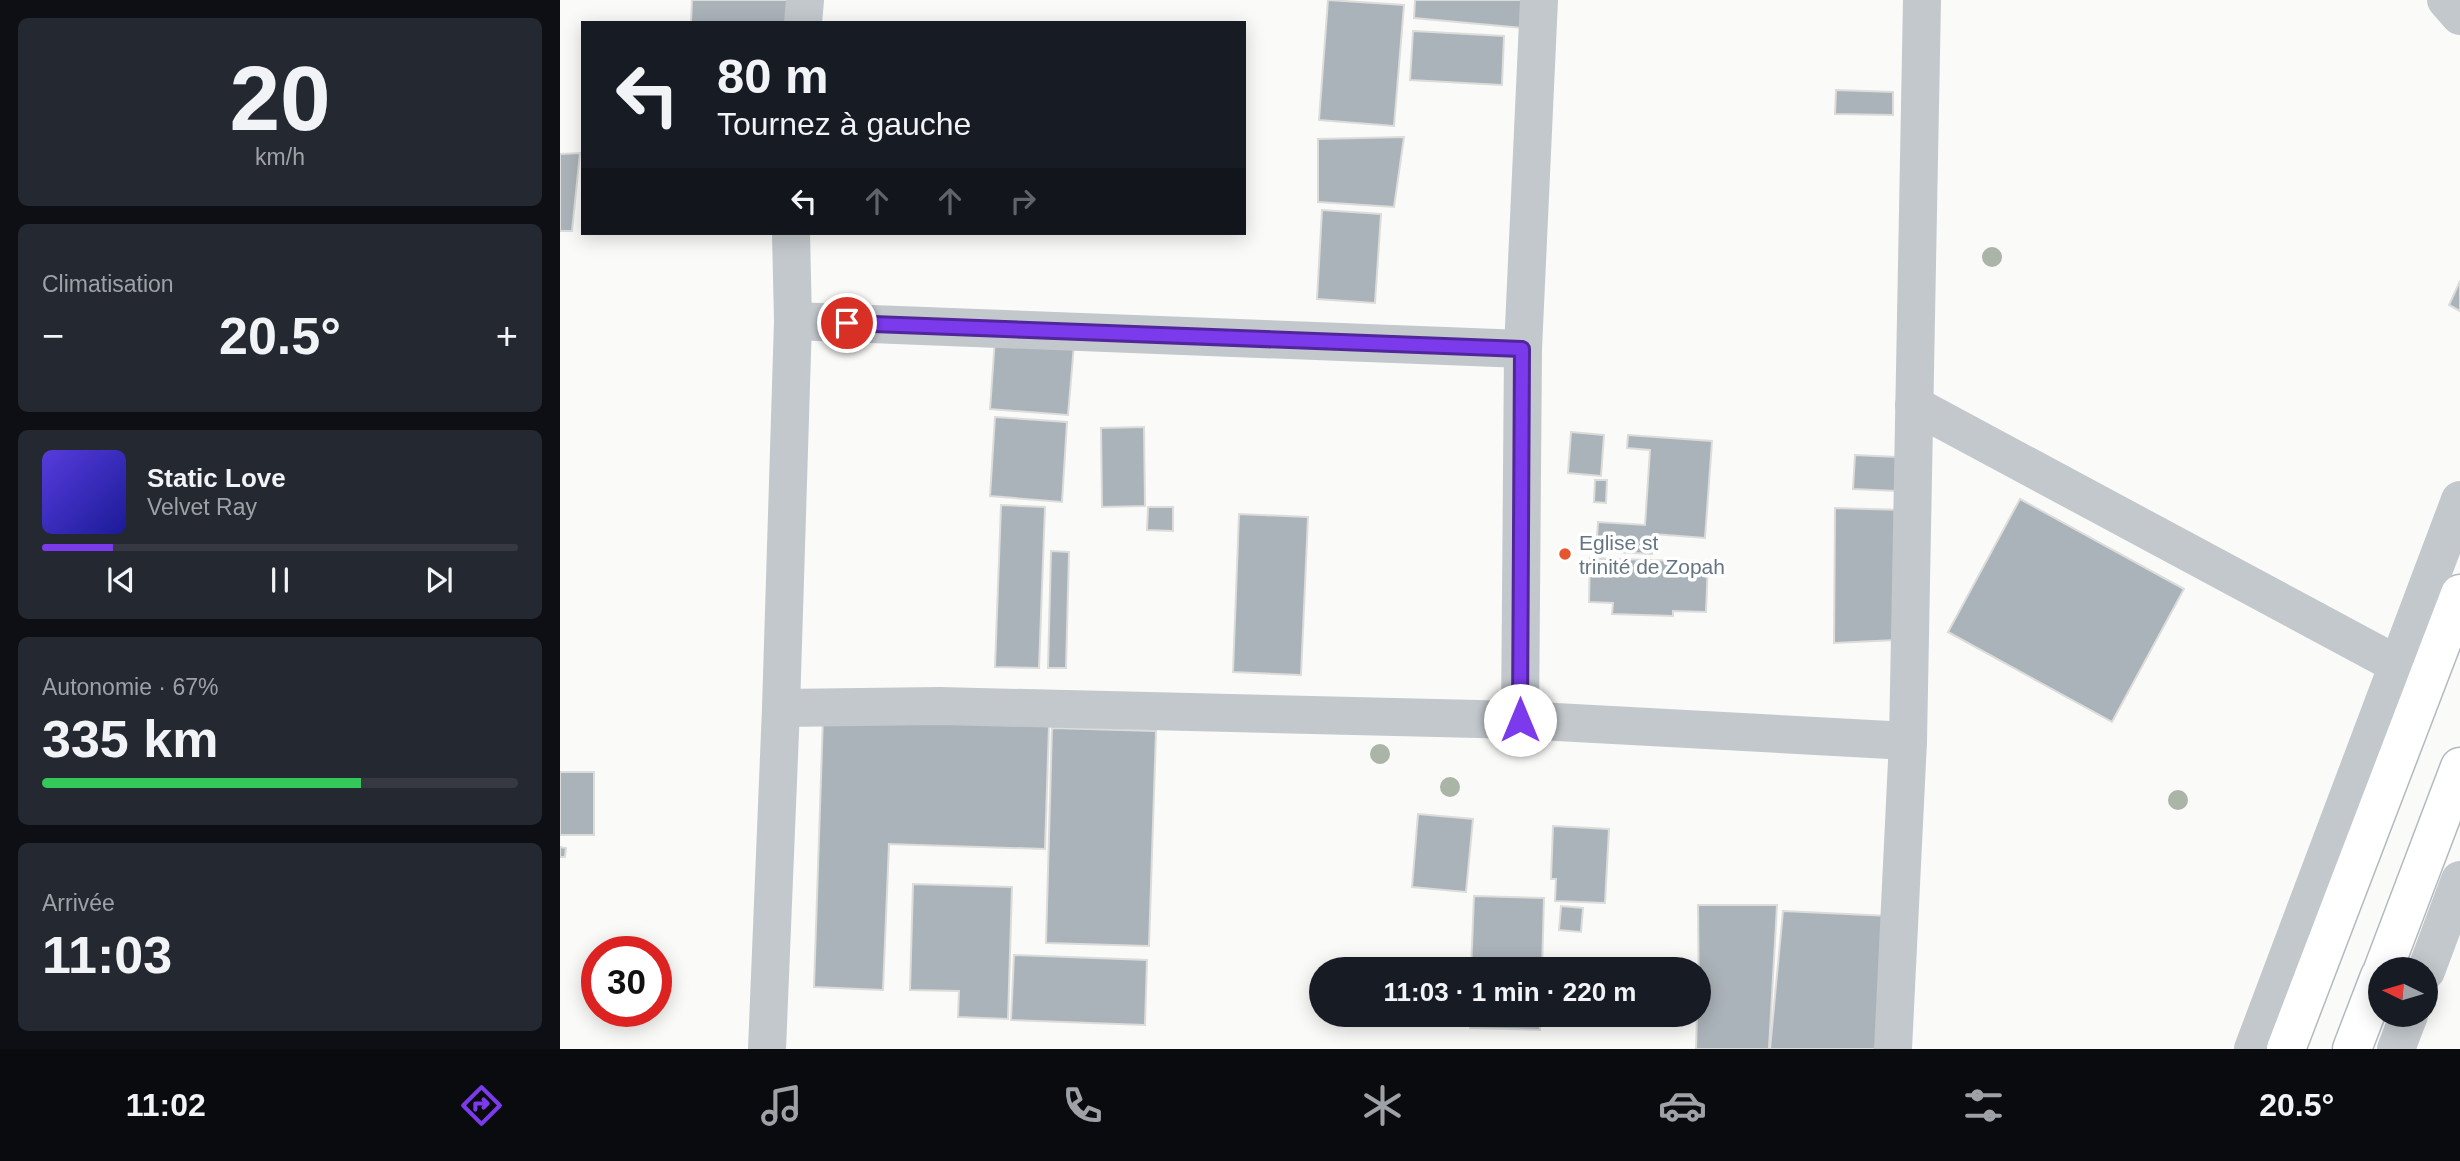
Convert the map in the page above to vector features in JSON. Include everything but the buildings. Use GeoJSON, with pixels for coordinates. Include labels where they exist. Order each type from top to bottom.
{"type":"FeatureCollection","features":[{"type":"Feature","properties":{"kind":"main road"},"geometry":{"type":"LineString","coordinates":[[2286,1049],[2460,594]]}},
{"type":"Feature","properties":{"kind":"main road"},"geometry":{"type":"LineString","coordinates":[[2388,957],[2460,767]]}},
{"type":"Feature","properties":{"kind":"main road"},"geometry":{"type":"LineString","coordinates":[[2352,1049],[2368,1007]]}},
{"type":"Feature","properties":{"kind":"street"},"geometry":{"type":"LineString","coordinates":[[803,21],[804,0]]}},
{"type":"Feature","properties":{"kind":"street"},"geometry":{"type":"LineString","coordinates":[[1520,720],[1522,349],[1539,0]]}},
{"type":"Feature","properties":{"kind":"street"},"geometry":{"type":"LineString","coordinates":[[1893,1049],[1908,741],[1922,0]]}},
{"type":"Feature","properties":{"kind":"street"},"geometry":{"type":"LineString","coordinates":[[2446,0],[2460,16]]}},
{"type":"Feature","properties":{"kind":"street"},"geometry":{"type":"LineString","coordinates":[[767,1049],[793,321],[791,235]]}},
{"type":"Feature","properties":{"kind":"street"},"geometry":{"type":"LineString","coordinates":[[793,321],[1522,349]]}},
{"type":"Feature","properties":{"kind":"street"},"geometry":{"type":"LineString","coordinates":[[1914,405],[2398,665]]}},
{"type":"Feature","properties":{"kind":"street"},"geometry":{"type":"LineString","coordinates":[[2253,1049],[2460,499]]}},
{"type":"Feature","properties":{"kind":"street"},"geometry":{"type":"LineString","coordinates":[[781,708],[940,706],[1520,720],[1908,741]]}},
{"type":"Feature","properties":{"kind":"street"},"geometry":{"type":"LineString","coordinates":[[2431,957],[2460,880]]}},
{"type":"Feature","properties":{"kind":"street"},"geometry":{"type":"LineString","coordinates":[[2396,1049],[2404,1027]]}},
{"type":"Feature","properties":{"kind":"place","name":"Eglise st trinité de Zopah"},"geometry":{"type":"Point","coordinates":[1565,554]}},
{"type":"Feature","properties":{"kind":"route"},"geometry":{"type":"LineString","coordinates":[[847,323],[1522,349],[1520,720]]}}]}
